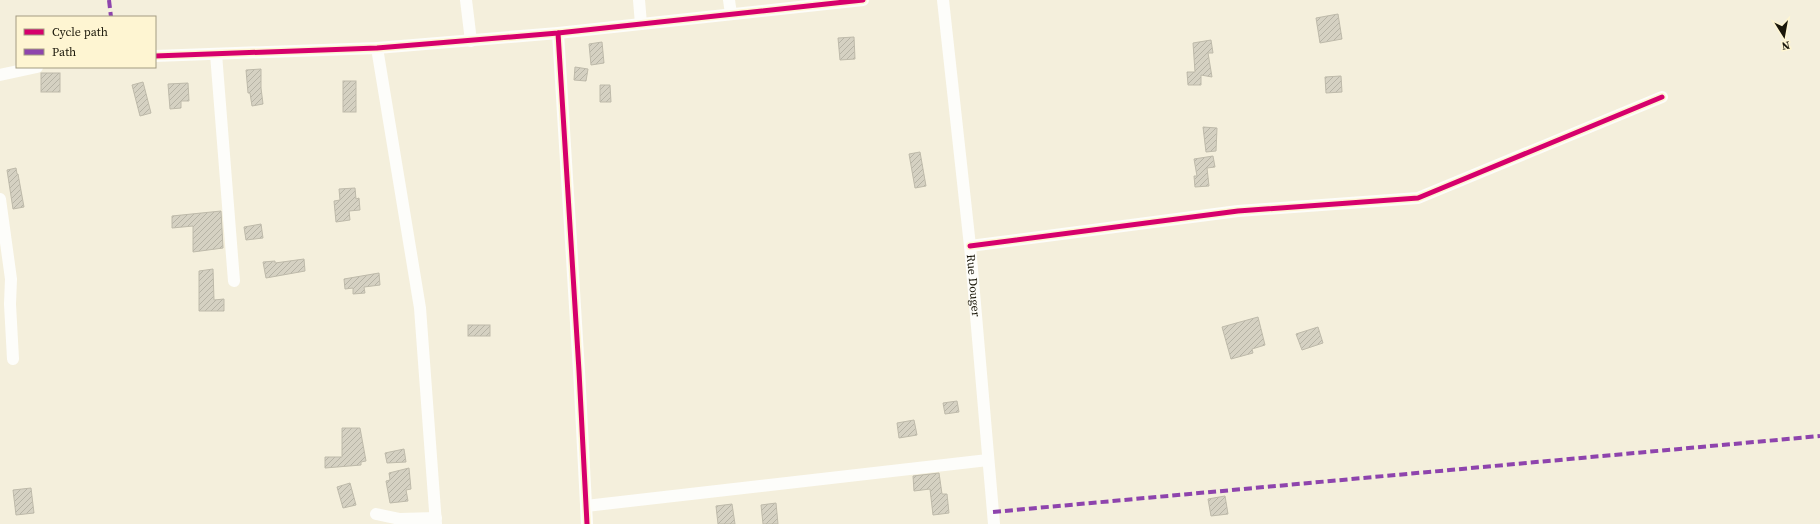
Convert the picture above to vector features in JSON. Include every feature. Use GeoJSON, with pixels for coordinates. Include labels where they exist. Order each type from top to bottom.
{"type":"FeatureCollection","features":[{"type":"Feature","properties":{"kind":"street"},"geometry":{"type":"LineString","coordinates":[[466,0],[471,40]]}},
{"type":"Feature","properties":{"kind":"street"},"geometry":{"type":"LineString","coordinates":[[639,0],[641,24]]}},
{"type":"Feature","properties":{"kind":"street"},"geometry":{"type":"LineString","coordinates":[[729,0],[730,14]]}},
{"type":"Feature","properties":{"kind":"street"},"geometry":{"type":"LineString","coordinates":[[156,56],[377,48],[558,33],[826,2],[863,0]]}},
{"type":"Feature","properties":{"kind":"street","name":"Rue Douger"},"geometry":{"type":"LineString","coordinates":[[943,0],[970,246],[994,524]]}},
{"type":"Feature","properties":{"kind":"street"},"geometry":{"type":"LineString","coordinates":[[558,33],[579,371],[586,524]]}},
{"type":"Feature","properties":{"kind":"street"},"geometry":{"type":"LineString","coordinates":[[376,514],[400,519],[436,521],[420,308],[377,48]]}},
{"type":"Feature","properties":{"kind":"street"},"geometry":{"type":"LineString","coordinates":[[216,54],[234,281]]}},
{"type":"Feature","properties":{"kind":"street"},"geometry":{"type":"LineString","coordinates":[[0,75],[32,68]]}},
{"type":"Feature","properties":{"kind":"street"},"geometry":{"type":"LineString","coordinates":[[970,246],[1238,211],[1418,198],[1662,97]]}},
{"type":"Feature","properties":{"kind":"street"},"geometry":{"type":"LineString","coordinates":[[0,199],[11,280],[10,304],[13,359]]}},
{"type":"Feature","properties":{"kind":"street"},"geometry":{"type":"LineString","coordinates":[[586,506],[988,460]]}},
{"type":"Feature","properties":{"kind":"building"},"geometry":{"type":"Polygon","coordinates":[[[1338,14],[1342,39],[1320,43],[1316,18],[1338,14]]]}},
{"type":"Feature","properties":{"kind":"building"},"geometry":{"type":"Polygon","coordinates":[[[854,37],[855,59],[840,60],[838,38],[854,37]]]}},
{"type":"Feature","properties":{"kind":"building"},"geometry":{"type":"Polygon","coordinates":[[[1211,40],[1213,53],[1208,53],[1212,77],[1201,75],[1201,85],[1188,85],[1187,72],[1195,72],[1193,43],[1211,40]]]}},
{"type":"Feature","properties":{"kind":"building"},"geometry":{"type":"Polygon","coordinates":[[[602,42],[604,63],[591,65],[589,44],[602,42]]]}},
{"type":"Feature","properties":{"kind":"building"},"geometry":{"type":"Polygon","coordinates":[[[575,67],[588,69],[586,81],[574,80],[575,67]]]}},
{"type":"Feature","properties":{"kind":"building"},"geometry":{"type":"Polygon","coordinates":[[[261,69],[263,104],[252,106],[250,93],[248,93],[246,70],[261,69]]]}},
{"type":"Feature","properties":{"kind":"building"},"geometry":{"type":"Polygon","coordinates":[[[41,73],[60,73],[60,92],[41,92],[41,73]]]}},
{"type":"Feature","properties":{"kind":"building"},"geometry":{"type":"Polygon","coordinates":[[[1341,76],[1342,92],[1326,93],[1325,77],[1341,76]]]}},
{"type":"Feature","properties":{"kind":"building"},"geometry":{"type":"Polygon","coordinates":[[[343,81],[356,81],[356,112],[343,112],[343,81]]]}},
{"type":"Feature","properties":{"kind":"building"},"geometry":{"type":"Polygon","coordinates":[[[143,82],[151,113],[140,116],[132,85],[143,82]]]}},
{"type":"Feature","properties":{"kind":"building"},"geometry":{"type":"Polygon","coordinates":[[[188,83],[189,101],[181,101],[181,108],[170,109],[168,84],[188,83]]]}},
{"type":"Feature","properties":{"kind":"building"},"geometry":{"type":"Polygon","coordinates":[[[600,85],[610,85],[611,102],[600,102],[600,85]]]}},
{"type":"Feature","properties":{"kind":"building"},"geometry":{"type":"Polygon","coordinates":[[[1203,127],[1217,128],[1216,151],[1206,152],[1203,127]]]}},
{"type":"Feature","properties":{"kind":"building"},"geometry":{"type":"Polygon","coordinates":[[[920,152],[926,186],[915,188],[909,154],[920,152]]]}},
{"type":"Feature","properties":{"kind":"building"},"geometry":{"type":"Polygon","coordinates":[[[1213,156],[1215,167],[1207,168],[1209,186],[1195,187],[1194,176],[1197,176],[1194,159],[1213,156]]]}},
{"type":"Feature","properties":{"kind":"building"},"geometry":{"type":"Polygon","coordinates":[[[16,168],[24,207],[13,209],[7,170],[16,168]]]}},
{"type":"Feature","properties":{"kind":"building"},"geometry":{"type":"Polygon","coordinates":[[[355,188],[356,199],[359,198],[360,210],[349,211],[350,220],[336,222],[334,201],[340,200],[339,189],[355,188]]]}},
{"type":"Feature","properties":{"kind":"building"},"geometry":{"type":"Polygon","coordinates":[[[221,211],[223,248],[193,252],[193,226],[172,228],[172,216],[221,211]]]}},
{"type":"Feature","properties":{"kind":"building"},"geometry":{"type":"Polygon","coordinates":[[[261,224],[263,238],[246,240],[244,227],[261,224]]]}},
{"type":"Feature","properties":{"kind":"building"},"geometry":{"type":"Polygon","coordinates":[[[304,259],[305,271],[266,278],[263,262],[275,261],[275,263],[304,259]]]}},
{"type":"Feature","properties":{"kind":"building"},"geometry":{"type":"Polygon","coordinates":[[[213,269],[214,300],[224,299],[224,311],[199,311],[199,271],[213,269]]]}},
{"type":"Feature","properties":{"kind":"building"},"geometry":{"type":"Polygon","coordinates":[[[379,273],[380,285],[364,287],[365,293],[353,294],[353,288],[345,289],[344,279],[379,273]]]}},
{"type":"Feature","properties":{"kind":"building"},"geometry":{"type":"Polygon","coordinates":[[[1258,317],[1265,345],[1252,349],[1253,353],[1231,359],[1222,327],[1258,317]]]}},
{"type":"Feature","properties":{"kind":"building"},"geometry":{"type":"Polygon","coordinates":[[[468,325],[490,325],[490,336],[468,336],[468,325]]]}},
{"type":"Feature","properties":{"kind":"building"},"geometry":{"type":"Polygon","coordinates":[[[1318,327],[1323,343],[1302,350],[1296,334],[1318,327]]]}},
{"type":"Feature","properties":{"kind":"building"},"geometry":{"type":"Polygon","coordinates":[[[957,401],[959,412],[945,414],[943,403],[957,401]]]}},
{"type":"Feature","properties":{"kind":"building"},"geometry":{"type":"Polygon","coordinates":[[[914,420],[917,435],[899,438],[897,423],[914,420]]]}},
{"type":"Feature","properties":{"kind":"building"},"geometry":{"type":"Polygon","coordinates":[[[342,428],[360,428],[366,461],[361,462],[361,465],[325,468],[325,457],[342,457],[342,428]]]}},
{"type":"Feature","properties":{"kind":"building"},"geometry":{"type":"Polygon","coordinates":[[[404,449],[406,462],[387,463],[385,453],[404,449]]]}},
{"type":"Feature","properties":{"kind":"building"},"geometry":{"type":"Polygon","coordinates":[[[409,468],[411,489],[406,490],[408,501],[390,503],[386,481],[390,480],[389,473],[409,468]]]}},
{"type":"Feature","properties":{"kind":"building"},"geometry":{"type":"Polygon","coordinates":[[[939,473],[942,494],[947,494],[949,513],[933,515],[930,489],[914,491],[913,476],[939,473]]]}},
{"type":"Feature","properties":{"kind":"building"},"geometry":{"type":"Polygon","coordinates":[[[350,483],[356,505],[343,508],[337,487],[350,483]]]}},
{"type":"Feature","properties":{"kind":"building"},"geometry":{"type":"Polygon","coordinates":[[[31,488],[34,513],[16,515],[13,490],[31,488]]]}},
{"type":"Feature","properties":{"kind":"building"},"geometry":{"type":"Polygon","coordinates":[[[1225,496],[1228,514],[1211,516],[1208,499],[1225,496]]]}},
{"type":"Feature","properties":{"kind":"building"},"geometry":{"type":"Polygon","coordinates":[[[776,503],[778,524],[763,524],[761,505],[776,503]]]}},
{"type":"Feature","properties":{"kind":"building"},"geometry":{"type":"Polygon","coordinates":[[[732,504],[735,524],[718,524],[716,506],[732,504]]]}},
{"type":"Feature","properties":{"kind":"marked path"},"geometry":{"type":"LineString","coordinates":[[109,0],[111,16]]}},
{"type":"Feature","properties":{"kind":"marked path"},"geometry":{"type":"LineString","coordinates":[[993,512],[1820,436]]}},
{"type":"Feature","properties":{"kind":"cycle path"},"geometry":{"type":"LineString","coordinates":[[156,56],[377,48],[558,33],[863,0]]}},
{"type":"Feature","properties":{"kind":"cycle path"},"geometry":{"type":"LineString","coordinates":[[558,33],[587,524]]}},
{"type":"Feature","properties":{"kind":"cycle path"},"geometry":{"type":"LineString","coordinates":[[970,246],[1238,211],[1418,198],[1662,97]]}}]}
